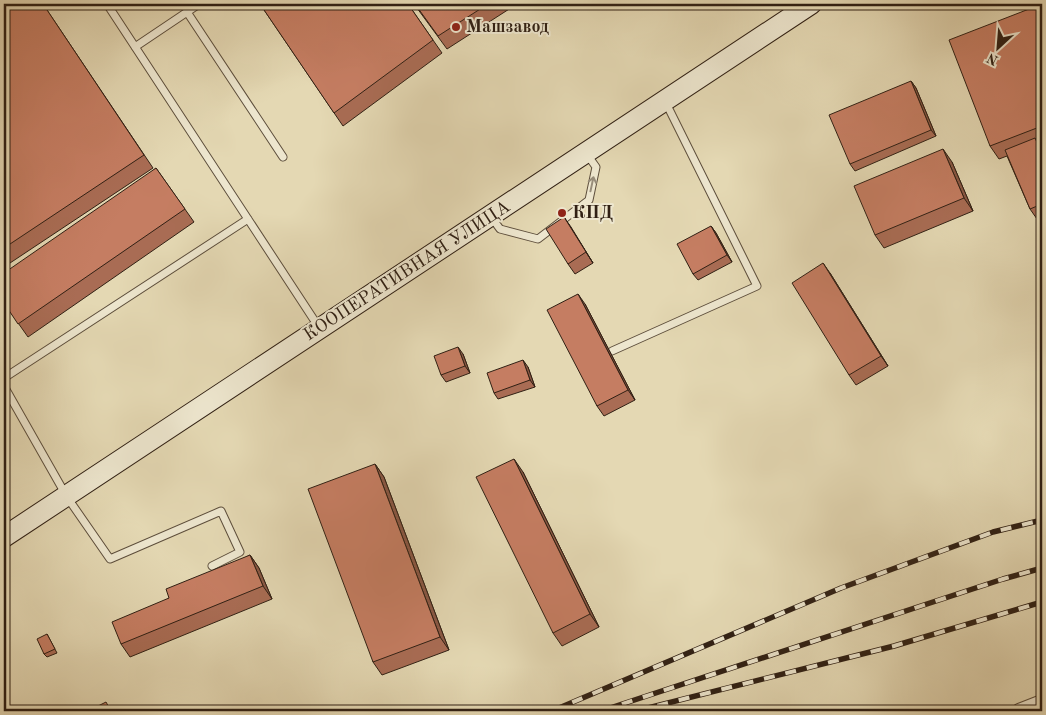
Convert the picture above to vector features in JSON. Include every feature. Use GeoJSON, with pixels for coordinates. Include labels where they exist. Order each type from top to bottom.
{"type":"FeatureCollection","features":[{"type":"Feature","properties":{"kind":"main road","name":"КООПЕРАТИВНАЯ УЛИЦА"},"geometry":{"type":"LineString","coordinates":[[4,538],[811,4]]}},
{"type":"Feature","properties":{"kind":"street"},"geometry":{"type":"LineString","coordinates":[[1019,711],[1042,702]]}},
{"type":"Feature","properties":{"kind":"lane"},"geometry":{"type":"LineString","coordinates":[[107,4],[320,329]]}},
{"type":"Feature","properties":{"kind":"lane"},"geometry":{"type":"LineString","coordinates":[[135,47],[199,4]]}},
{"type":"Feature","properties":{"kind":"lane"},"geometry":{"type":"LineString","coordinates":[[186,12],[283,157]]}},
{"type":"Feature","properties":{"kind":"lane"},"geometry":{"type":"LineString","coordinates":[[612,351],[757,286],[665,100]]}},
{"type":"Feature","properties":{"kind":"lane"},"geometry":{"type":"LineString","coordinates":[[490,216],[500,229],[538,239],[589,200],[596,167],[586,152]]}},
{"type":"Feature","properties":{"kind":"lane"},"geometry":{"type":"LineString","coordinates":[[4,378],[248,219]]}},
{"type":"Feature","properties":{"kind":"lane"},"geometry":{"type":"LineString","coordinates":[[4,386],[67,496],[110,559],[221,511],[240,552],[212,566]]}},
{"type":"Feature","properties":{"kind":"building"},"geometry":{"type":"Polygon","coordinates":[[[4,4],[43,4],[144,155],[4,248],[4,4]]]}},
{"type":"Feature","properties":{"kind":"building"},"geometry":{"type":"Polygon","coordinates":[[[260,4],[408,4],[433,40],[334,113],[260,4]]]}},
{"type":"Feature","properties":{"kind":"building"},"geometry":{"type":"Polygon","coordinates":[[[415,4],[488,4],[438,36],[415,4]]]}},
{"type":"Feature","properties":{"kind":"building"},"geometry":{"type":"Polygon","coordinates":[[[1042,4],[1042,126],[990,146],[949,40],[1042,4]]]}},
{"type":"Feature","properties":{"kind":"building"},"geometry":{"type":"Polygon","coordinates":[[[911,81],[931,130],[850,164],[829,115],[911,81]]]}},
{"type":"Feature","properties":{"kind":"building"},"geometry":{"type":"Polygon","coordinates":[[[1035,138],[1042,154],[1042,204],[1030,209],[1005,150],[1035,138]]]}},
{"type":"Feature","properties":{"kind":"building"},"geometry":{"type":"Polygon","coordinates":[[[943,149],[964,198],[875,235],[854,186],[943,149]]]}},
{"type":"Feature","properties":{"kind":"building"},"geometry":{"type":"Polygon","coordinates":[[[156,168],[185,209],[18,324],[4,303],[4,273],[156,168]]]}},
{"type":"Feature","properties":{"kind":"building"},"geometry":{"type":"Polygon","coordinates":[[[564,217],[586,252],[568,264],[546,229],[564,217]]]}},
{"type":"Feature","properties":{"kind":"building"},"geometry":{"type":"Polygon","coordinates":[[[711,226],[727,255],[693,274],[677,244],[711,226]]]}},
{"type":"Feature","properties":{"kind":"building"},"geometry":{"type":"Polygon","coordinates":[[[823,263],[881,356],[849,375],[792,283],[823,263]]]}},
{"type":"Feature","properties":{"kind":"building"},"geometry":{"type":"Polygon","coordinates":[[[578,294],[628,390],[597,406],[547,310],[578,294]]]}},
{"type":"Feature","properties":{"kind":"building"},"geometry":{"type":"Polygon","coordinates":[[[458,347],[465,366],[441,375],[434,356],[458,347]]]}},
{"type":"Feature","properties":{"kind":"building"},"geometry":{"type":"Polygon","coordinates":[[[523,360],[530,380],[494,393],[487,373],[523,360]]]}},
{"type":"Feature","properties":{"kind":"building"},"geometry":{"type":"Polygon","coordinates":[[[514,459],[590,614],[553,633],[476,477],[514,459]]]}},
{"type":"Feature","properties":{"kind":"building"},"geometry":{"type":"Polygon","coordinates":[[[375,464],[440,637],[373,662],[308,489],[375,464]]]}},
{"type":"Feature","properties":{"kind":"building"},"geometry":{"type":"Polygon","coordinates":[[[250,555],[263,586],[121,644],[112,622],[169,598],[166,589],[250,555]]]}},
{"type":"Feature","properties":{"kind":"building"},"geometry":{"type":"Polygon","coordinates":[[[47,634],[55,649],[44,654],[37,639],[47,634]]]}},
{"type":"Feature","properties":{"kind":"building"},"geometry":{"type":"Polygon","coordinates":[[[106,702],[111,711],[88,711],[106,702]]]}},
{"type":"Feature","properties":{"kind":"railway"},"geometry":{"type":"LineString","coordinates":[[552,711],[841,588],[993,532],[1042,520]]}},
{"type":"Feature","properties":{"kind":"railway"},"geometry":{"type":"LineString","coordinates":[[601,711],[1003,579],[1042,568]]}},
{"type":"Feature","properties":{"kind":"railway"},"geometry":{"type":"LineString","coordinates":[[636,711],[894,646],[1042,602]]}},
{"type":"Feature","properties":{"kind":"place","name":"Машзавод"},"geometry":{"type":"Point","coordinates":[456,27]}},
{"type":"Feature","properties":{"kind":"place","name":"КПД"},"geometry":{"type":"Point","coordinates":[562,213]}}]}
